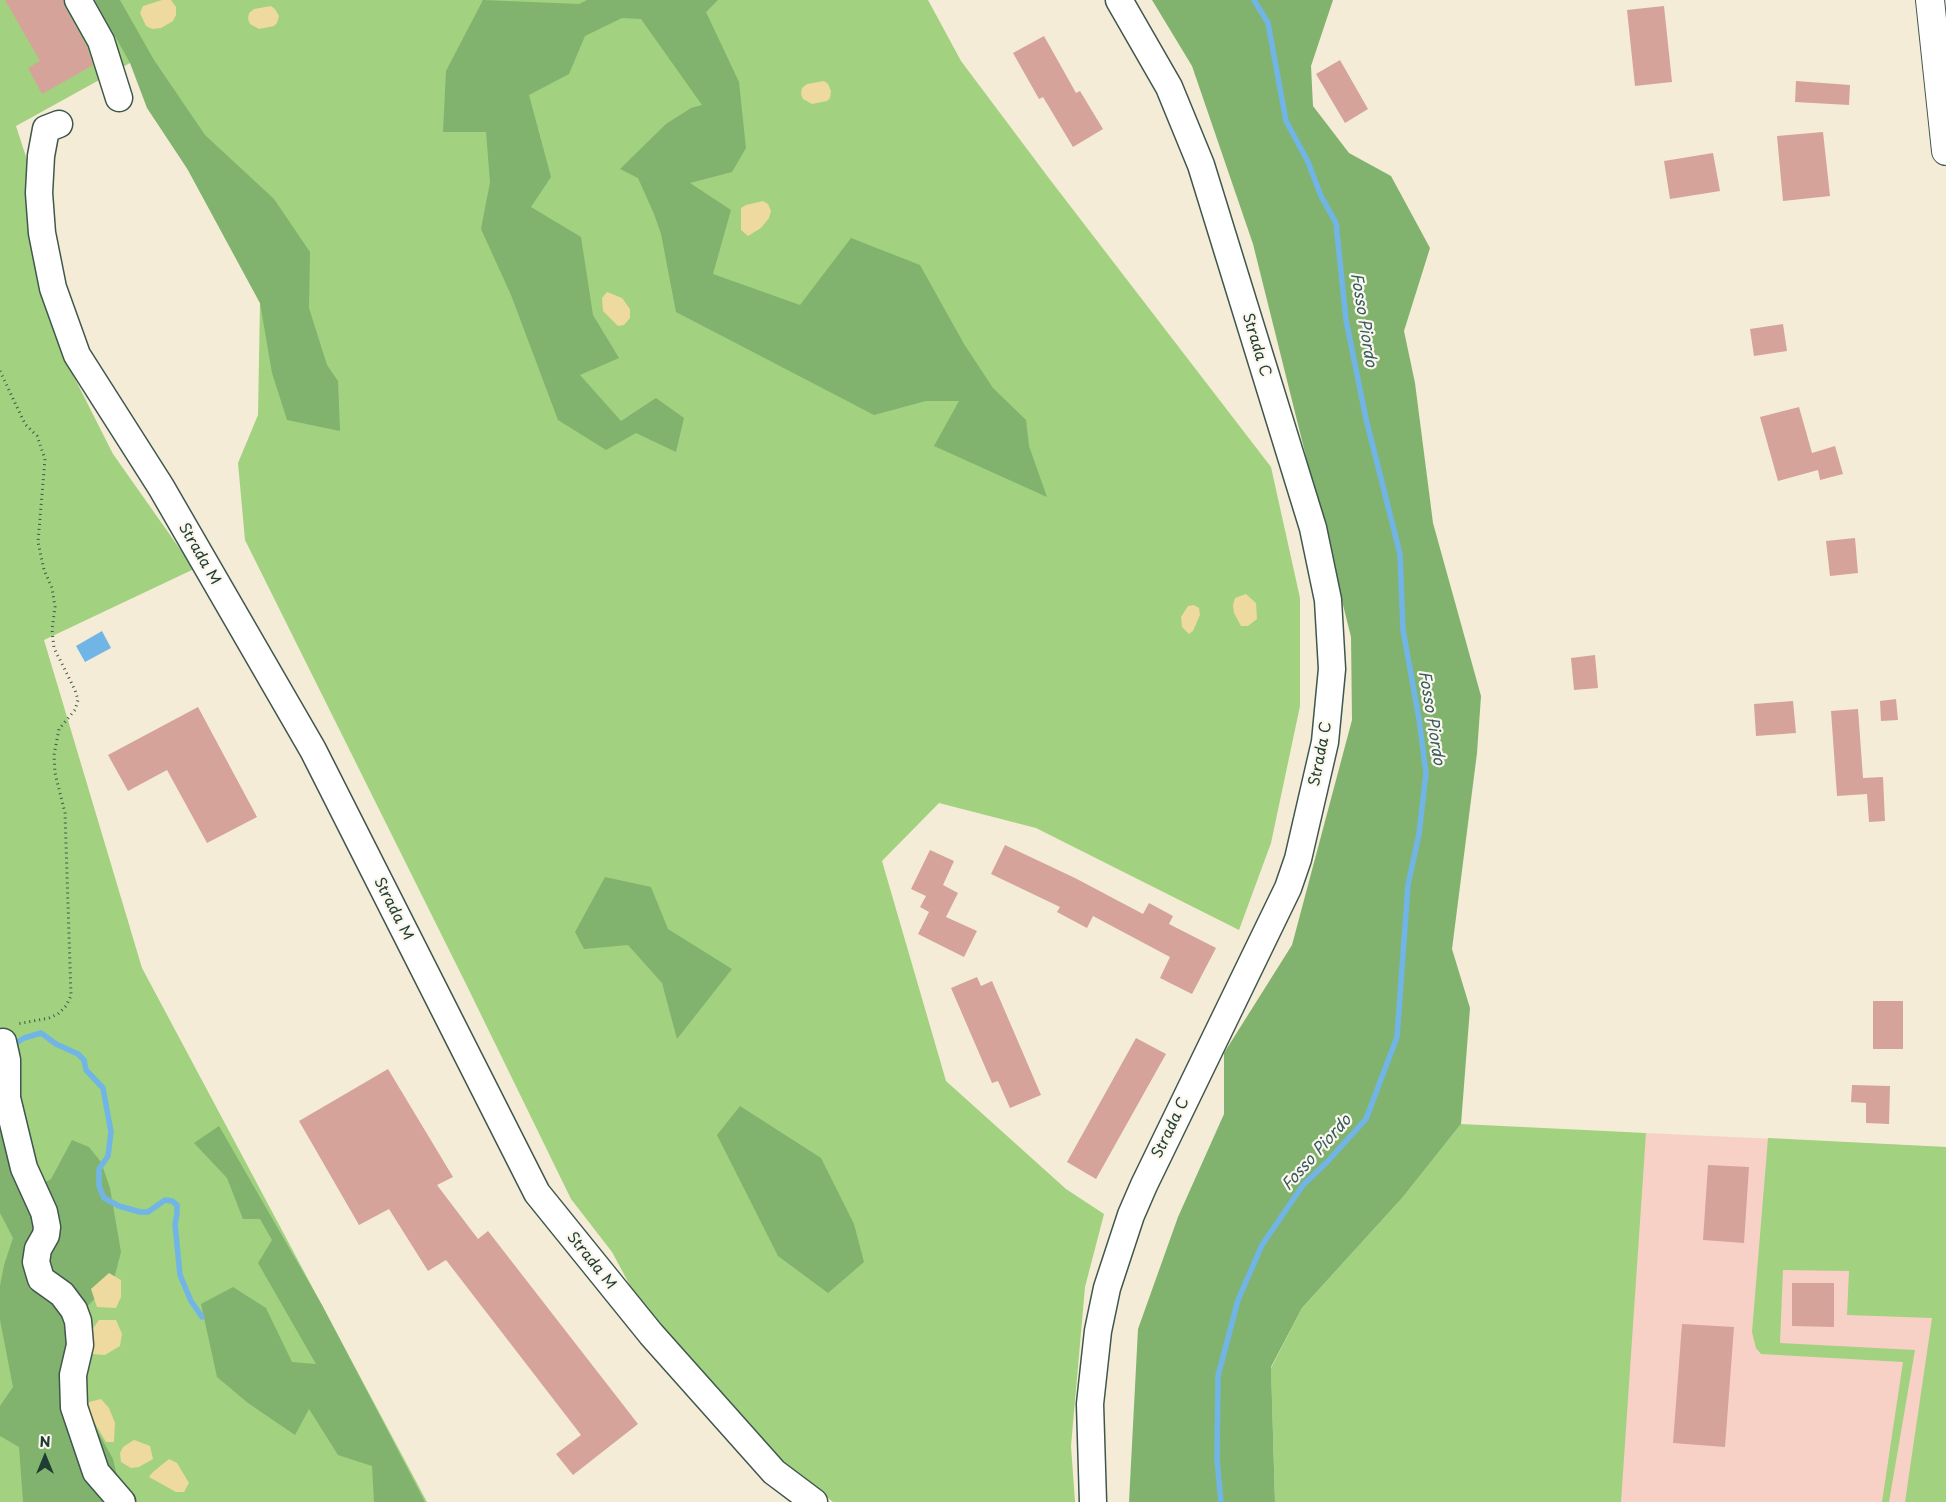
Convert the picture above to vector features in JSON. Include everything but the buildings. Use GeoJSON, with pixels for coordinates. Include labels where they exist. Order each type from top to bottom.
{"type":"FeatureCollection","features":[{"type":"Feature","properties":{"kind":"main road"},"geometry":{"type":"LineString","coordinates":[[1930,0],[1946,151]]}},
{"type":"Feature","properties":{"kind":"street"},"geometry":{"type":"LineString","coordinates":[[78,0],[101,41],[119,98]]}},
{"type":"Feature","properties":{"kind":"street","name":"Strada C"},"geometry":{"type":"LineString","coordinates":[[1093,1502],[1090,1404],[1098,1331],[1107,1288],[1131,1215],[1144,1185],[1288,888],[1298,859],[1325,742],[1332,669],[1328,600],[1313,528],[1201,165],[1169,87],[1119,0]]}},
{"type":"Feature","properties":{"kind":"street","name":"Strada M"},"geometry":{"type":"LineString","coordinates":[[59,124],[46,130],[41,156],[39,193],[47,264],[76,356],[161,487],[313,750],[537,1193],[657,1342],[774,1472],[814,1502]]}},
{"type":"Feature","properties":{"kind":"street"},"geometry":{"type":"LineString","coordinates":[[4,1047],[7,1060],[3,1097],[24,1168],[44,1212],[47,1227],[46,1235],[38,1248],[36,1262],[42,1279],[62,1294],[74,1310],[78,1321],[80,1345],[73,1375],[74,1407],[96,1472],[122,1502]]}},
{"type":"Feature","properties":{"kind":"path"},"geometry":{"type":"LineString","coordinates":[[0,371],[25,424],[37,436],[45,459],[38,542],[44,570],[52,588],[55,607],[52,630],[54,648],[78,700],[75,710],[59,729],[54,755],[55,773],[65,813],[71,996],[66,1006],[58,1014],[49,1018],[15,1024],[8,1028],[5,1032],[4,1047]]}},
{"type":"Feature","properties":{"kind":"shaded area"},"geometry":{"type":"Polygon","coordinates":[[[1646,1133],[1946,1147],[1946,1502],[1614,1502],[1646,1133]]]}},
{"type":"Feature","properties":{"kind":"green space"},"geometry":{"type":"Polygon","coordinates":[[[0,0],[928,0],[961,61],[1271,467],[1300,598],[1300,706],[1271,843],[1239,930],[1036,828],[939,803],[882,861],[946,1081],[1066,1189],[1104,1214],[1085,1287],[1071,1446],[1075,1502],[833,1502],[781,1461],[689,1395],[612,1252],[571,1199],[245,540],[238,463],[258,415],[260,303],[130,63],[16,126],[28,163],[31,246],[65,359],[113,454],[194,569],[44,640],[142,968],[427,1502],[0,1502],[0,0]]]}},
{"type":"Feature","properties":{"kind":"green space"},"geometry":{"type":"Polygon","coordinates":[[[95,0],[120,0],[154,60],[205,135],[274,199],[310,252],[309,308],[327,365],[338,381],[340,431],[287,420],[272,373],[260,303],[188,170],[147,108],[130,63],[95,0]]]}},
{"type":"Feature","properties":{"kind":"green space"},"geometry":{"type":"Polygon","coordinates":[[[483,0],[579,4],[587,0],[718,0],[706,12],[739,82],[746,148],[732,172],[690,183],[731,210],[713,274],[800,305],[851,238],[920,265],[964,344],[993,388],[1026,420],[1029,446],[1047,497],[934,446],[959,401],[926,401],[874,415],[676,312],[661,234],[654,214],[638,178],[620,169],[666,124],[691,108],[702,105],[641,19],[622,18],[585,36],[569,74],[529,95],[551,177],[531,207],[581,237],[593,315],[619,358],[580,375],[621,421],[656,398],[684,418],[676,452],[636,433],[606,450],[558,420],[511,295],[481,229],[490,182],[486,132],[443,132],[446,71],[483,0]]]}},
{"type":"Feature","properties":{"kind":"green space"},"geometry":{"type":"Polygon","coordinates":[[[1152,0],[1333,0],[1311,66],[1313,106],[1349,153],[1391,176],[1430,248],[1404,331],[1415,383],[1433,523],[1481,696],[1477,753],[1452,949],[1470,1008],[1461,1124],[1403,1197],[1302,1308],[1271,1367],[1275,1502],[1129,1502],[1138,1329],[1178,1217],[1224,1114],[1224,1053],[1292,945],[1352,720],[1351,637],[1253,244],[1192,66],[1152,0]]]}},
{"type":"Feature","properties":{"kind":"green space"},"geometry":{"type":"Polygon","coordinates":[[[605,877],[651,887],[668,929],[732,969],[677,1039],[662,983],[628,945],[584,949],[575,932],[605,877]]]}},
{"type":"Feature","properties":{"kind":"green space"},"geometry":{"type":"Polygon","coordinates":[[[0,1062],[35,1188],[51,1179],[72,1140],[89,1147],[101,1162],[110,1188],[121,1252],[114,1279],[66,1328],[78,1390],[94,1425],[113,1459],[119,1484],[130,1502],[23,1502],[19,1447],[0,1436],[0,1406],[13,1387],[0,1320],[0,1286],[4,1265],[13,1238],[0,1213],[0,1062]]]}},
{"type":"Feature","properties":{"kind":"green space"},"geometry":{"type":"Polygon","coordinates":[[[740,1106],[821,1158],[854,1224],[864,1262],[828,1293],[778,1256],[717,1135],[740,1106]]]}},
{"type":"Feature","properties":{"kind":"green space"},"geometry":{"type":"Polygon","coordinates":[[[1461,1124],[1646,1133],[1621,1502],[1275,1502],[1271,1368],[1302,1308],[1403,1197],[1461,1124]]]}},
{"type":"Feature","properties":{"kind":"green space"},"geometry":{"type":"Polygon","coordinates":[[[219,1126],[322,1305],[425,1502],[374,1502],[372,1466],[338,1455],[309,1409],[295,1435],[248,1403],[217,1377],[201,1304],[233,1287],[266,1308],[292,1362],[316,1364],[258,1263],[272,1240],[260,1219],[243,1219],[227,1178],[194,1143],[219,1126]]]}},
{"type":"Feature","properties":{"kind":"green space"},"geometry":{"type":"Polygon","coordinates":[[[1768,1138],[1946,1147],[1946,1502],[1905,1502],[1932,1318],[1847,1315],[1849,1271],[1783,1270],[1780,1343],[1915,1350],[1889,1502],[1882,1502],[1903,1362],[1761,1354],[1756,1348],[1752,1332],[1768,1138]]]}},
{"type":"Feature","properties":{"kind":"sand"},"geometry":{"type":"Polygon","coordinates":[[[162,0],[171,0],[176,7],[176,15],[173,21],[161,28],[152,29],[146,26],[140,13],[143,6],[162,0]]]}},
{"type":"Feature","properties":{"kind":"sand"},"geometry":{"type":"Polygon","coordinates":[[[271,6],[279,16],[274,26],[259,29],[250,24],[248,19],[249,13],[254,9],[271,6]]]}},
{"type":"Feature","properties":{"kind":"sand"},"geometry":{"type":"Polygon","coordinates":[[[824,81],[828,84],[831,91],[830,98],[827,101],[812,104],[803,99],[801,94],[802,88],[807,84],[824,81]]]}},
{"type":"Feature","properties":{"kind":"sand"},"geometry":{"type":"Polygon","coordinates":[[[763,201],[768,204],[771,211],[769,218],[761,228],[748,236],[741,230],[741,208],[763,201]]]}},
{"type":"Feature","properties":{"kind":"sand"},"geometry":{"type":"Polygon","coordinates":[[[607,292],[622,298],[630,309],[630,318],[624,325],[618,326],[603,311],[602,298],[607,292]]]}},
{"type":"Feature","properties":{"kind":"sand"},"geometry":{"type":"Polygon","coordinates":[[[1246,594],[1256,603],[1257,619],[1248,626],[1241,626],[1234,613],[1233,605],[1235,598],[1246,594]]]}},
{"type":"Feature","properties":{"kind":"sand"},"geometry":{"type":"Polygon","coordinates":[[[1194,605],[1199,608],[1200,615],[1193,631],[1189,634],[1182,627],[1181,617],[1188,606],[1194,605]]]}},
{"type":"Feature","properties":{"kind":"sand"},"geometry":{"type":"Polygon","coordinates":[[[109,1273],[121,1280],[121,1297],[116,1308],[97,1307],[91,1289],[109,1273]]]}},
{"type":"Feature","properties":{"kind":"sand"},"geometry":{"type":"Polygon","coordinates":[[[99,1320],[116,1320],[122,1334],[120,1346],[105,1355],[92,1354],[88,1343],[89,1334],[99,1320]]]}},
{"type":"Feature","properties":{"kind":"sand"},"geometry":{"type":"Polygon","coordinates":[[[101,1399],[109,1408],[115,1423],[114,1442],[106,1442],[90,1415],[89,1402],[101,1399]]]}},
{"type":"Feature","properties":{"kind":"sand"},"geometry":{"type":"Polygon","coordinates":[[[134,1440],[150,1446],[153,1459],[139,1467],[131,1468],[121,1462],[120,1453],[123,1447],[134,1440]]]}},
{"type":"Feature","properties":{"kind":"sand"},"geometry":{"type":"Polygon","coordinates":[[[169,1459],[177,1463],[189,1483],[184,1492],[176,1492],[149,1477],[169,1459]]]}},
{"type":"Feature","properties":{"kind":"water"},"geometry":{"type":"Polygon","coordinates":[[[102,631],[111,648],[85,662],[76,646],[102,631]]]}},
{"type":"Feature","properties":{"kind":"waterway","name":"Fosso Piordo"},"geometry":{"type":"LineString","coordinates":[[1221,1502],[1217,1459],[1218,1376],[1238,1300],[1262,1245],[1303,1185],[1366,1119],[1397,1037],[1408,885],[1419,834],[1426,773],[1419,719],[1403,630],[1400,554],[1366,419],[1346,320],[1336,223],[1321,196],[1308,162],[1286,121],[1268,23],[1254,0]]}},
{"type":"Feature","properties":{"kind":"waterway"},"geometry":{"type":"LineString","coordinates":[[11,1046],[24,1038],[41,1033],[56,1044],[78,1054],[84,1060],[86,1070],[103,1088],[111,1132],[108,1156],[99,1169],[99,1186],[104,1198],[119,1206],[140,1212],[148,1212],[165,1200],[172,1201],[177,1205],[175,1224],[180,1275],[191,1301],[202,1317]]}}]}
